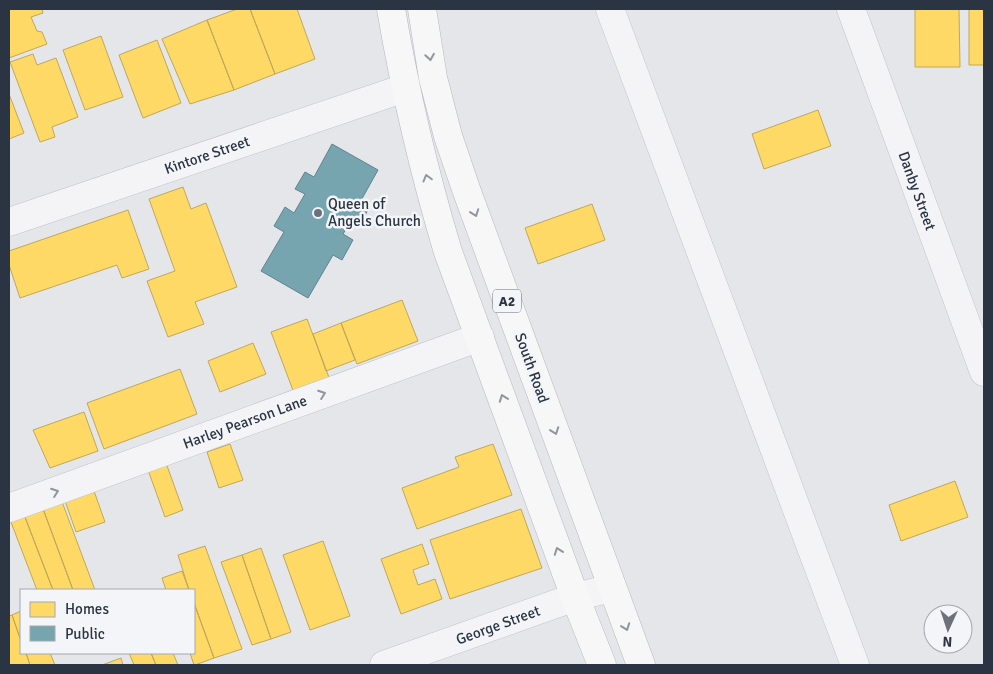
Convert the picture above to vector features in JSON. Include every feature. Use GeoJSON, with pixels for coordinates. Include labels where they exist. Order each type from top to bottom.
{"type":"FeatureCollection","features":[{"type":"Feature","properties":{"kind":"highway","name":"A2"},"geometry":{"type":"LineString","coordinates":[[391,9],[419,146],[448,252],[575,597],[602,665]]}},
{"type":"Feature","properties":{"kind":"highway","name":"South Road"},"geometry":{"type":"LineString","coordinates":[[422,9],[433,78],[448,136],[466,190],[641,665]]}},
{"type":"Feature","properties":{"kind":"street"},"geometry":{"type":"LineString","coordinates":[[610,9],[855,665]]}},
{"type":"Feature","properties":{"kind":"street","name":"Danby Street"},"geometry":{"type":"LineString","coordinates":[[851,9],[984,372]]}},
{"type":"Feature","properties":{"kind":"street","name":"Kintore Street"},"geometry":{"type":"LineString","coordinates":[[9,222],[406,88]]}},
{"type":"Feature","properties":{"kind":"street","name":"Harley Pearson Lane"},"geometry":{"type":"LineString","coordinates":[[9,508],[480,337]]}},
{"type":"Feature","properties":{"kind":"street","name":"George Street"},"geometry":{"type":"LineString","coordinates":[[384,665],[575,597],[612,588]]}},
{"type":"Feature","properties":{"kind":"building: Homes"},"geometry":{"type":"Polygon","coordinates":[[[9,9],[42,9],[43,13],[31,17],[37,31],[42,32],[47,44],[9,58],[9,9]]]}},
{"type":"Feature","properties":{"kind":"building: Homes"},"geometry":{"type":"Polygon","coordinates":[[[237,9],[250,9],[275,74],[234,90],[207,20],[237,9]]]}},
{"type":"Feature","properties":{"kind":"building: Homes"},"geometry":{"type":"Polygon","coordinates":[[[250,9],[297,9],[315,59],[275,74],[250,9]]]}},
{"type":"Feature","properties":{"kind":"building: Homes"},"geometry":{"type":"Polygon","coordinates":[[[915,9],[959,9],[960,67],[915,67],[915,9]]]}},
{"type":"Feature","properties":{"kind":"building: Homes"},"geometry":{"type":"Polygon","coordinates":[[[969,9],[984,9],[984,65],[969,65],[969,9]]]}},
{"type":"Feature","properties":{"kind":"building: Homes"},"geometry":{"type":"Polygon","coordinates":[[[207,20],[234,90],[190,104],[162,39],[207,20]]]}},
{"type":"Feature","properties":{"kind":"building: Homes"},"geometry":{"type":"Polygon","coordinates":[[[101,36],[123,97],[85,110],[63,50],[101,36]]]}},
{"type":"Feature","properties":{"kind":"building: Homes"},"geometry":{"type":"Polygon","coordinates":[[[157,40],[181,103],[143,118],[119,55],[157,40]]]}},
{"type":"Feature","properties":{"kind":"building: Homes"},"geometry":{"type":"Polygon","coordinates":[[[33,54],[37,65],[56,58],[78,117],[52,127],[55,137],[40,142],[10,62],[33,54]]]}},
{"type":"Feature","properties":{"kind":"building: Homes"},"geometry":{"type":"Polygon","coordinates":[[[9,94],[24,133],[9,139],[9,94]]]}},
{"type":"Feature","properties":{"kind":"building: Homes"},"geometry":{"type":"Polygon","coordinates":[[[818,110],[831,146],[764,169],[752,134],[818,110]]]}},
{"type":"Feature","properties":{"kind":"building: Homes"},"geometry":{"type":"Polygon","coordinates":[[[183,187],[191,209],[206,203],[237,287],[195,302],[204,324],[168,337],[147,281],[175,271],[149,199],[183,187]]]}},
{"type":"Feature","properties":{"kind":"building: Homes"},"geometry":{"type":"Polygon","coordinates":[[[592,204],[605,240],[538,264],[525,228],[592,204]]]}},
{"type":"Feature","properties":{"kind":"building: Homes"},"geometry":{"type":"Polygon","coordinates":[[[128,210],[149,269],[122,278],[117,265],[20,298],[9,265],[9,251],[128,210]]]}},
{"type":"Feature","properties":{"kind":"building: Homes"},"geometry":{"type":"Polygon","coordinates":[[[402,300],[418,341],[357,364],[341,323],[402,300]]]}},
{"type":"Feature","properties":{"kind":"building: Homes"},"geometry":{"type":"Polygon","coordinates":[[[307,319],[330,380],[294,393],[271,332],[307,319]]]}},
{"type":"Feature","properties":{"kind":"building: Homes"},"geometry":{"type":"Polygon","coordinates":[[[341,323],[355,360],[326,371],[313,334],[341,323]]]}},
{"type":"Feature","properties":{"kind":"building: Homes"},"geometry":{"type":"Polygon","coordinates":[[[253,343],[266,374],[220,392],[208,361],[253,343]]]}},
{"type":"Feature","properties":{"kind":"building: Homes"},"geometry":{"type":"Polygon","coordinates":[[[180,369],[197,414],[104,449],[87,403],[180,369]]]}},
{"type":"Feature","properties":{"kind":"building: Homes"},"geometry":{"type":"Polygon","coordinates":[[[84,412],[98,451],[50,468],[33,430],[84,412]]]}},
{"type":"Feature","properties":{"kind":"building: Homes"},"geometry":{"type":"Polygon","coordinates":[[[230,444],[243,480],[219,488],[207,452],[230,444]]]}},
{"type":"Feature","properties":{"kind":"building: Homes"},"geometry":{"type":"Polygon","coordinates":[[[493,444],[512,495],[417,529],[402,488],[459,467],[455,457],[493,444]]]}},
{"type":"Feature","properties":{"kind":"building: Homes"},"geometry":{"type":"Polygon","coordinates":[[[166,463],[183,510],[165,517],[148,470],[166,463]]]}},
{"type":"Feature","properties":{"kind":"building: Homes"},"geometry":{"type":"Polygon","coordinates":[[[955,481],[968,517],[901,541],[889,505],[955,481]]]}},
{"type":"Feature","properties":{"kind":"building: Homes"},"geometry":{"type":"Polygon","coordinates":[[[94,491],[105,522],[76,532],[65,501],[94,491]]]}},
{"type":"Feature","properties":{"kind":"building: Homes"},"geometry":{"type":"Polygon","coordinates":[[[61,499],[95,589],[73,589],[42,506],[61,499]]]}},
{"type":"Feature","properties":{"kind":"building: Homes"},"geometry":{"type":"Polygon","coordinates":[[[42,506],[73,589],[53,589],[23,512],[42,506]]]}},
{"type":"Feature","properties":{"kind":"building: Homes"},"geometry":{"type":"Polygon","coordinates":[[[521,509],[542,568],[450,599],[430,540],[521,509]]]}},
{"type":"Feature","properties":{"kind":"building: Homes"},"geometry":{"type":"Polygon","coordinates":[[[23,512],[53,589],[37,589],[9,517],[23,512]]]}},
{"type":"Feature","properties":{"kind":"building: Homes"},"geometry":{"type":"Polygon","coordinates":[[[323,541],[350,616],[310,630],[283,555],[323,541]]]}},
{"type":"Feature","properties":{"kind":"building: Homes"},"geometry":{"type":"Polygon","coordinates":[[[422,544],[429,564],[413,570],[418,585],[435,579],[442,599],[401,614],[381,559],[422,544]]]}},
{"type":"Feature","properties":{"kind":"building: Homes"},"geometry":{"type":"Polygon","coordinates":[[[205,546],[242,649],[214,658],[195,606],[195,589],[189,589],[178,555],[205,546]]]}},
{"type":"Feature","properties":{"kind":"building: Homes"},"geometry":{"type":"Polygon","coordinates":[[[261,548],[291,632],[271,639],[242,555],[261,548]]]}},
{"type":"Feature","properties":{"kind":"building: Homes"},"geometry":{"type":"Polygon","coordinates":[[[242,555],[271,639],[252,645],[221,562],[242,555]]]}},
{"type":"Feature","properties":{"kind":"building: Homes"},"geometry":{"type":"Polygon","coordinates":[[[182,571],[189,589],[166,589],[162,578],[182,571]]]}},
{"type":"Feature","properties":{"kind":"building: Homes"},"geometry":{"type":"Polygon","coordinates":[[[195,606],[214,658],[194,665],[190,654],[195,654],[195,606]]]}},
{"type":"Feature","properties":{"kind":"building: Homes"},"geometry":{"type":"Polygon","coordinates":[[[20,611],[20,638],[12,615],[20,611]]]}},
{"type":"Feature","properties":{"kind":"building: Homes"},"geometry":{"type":"Polygon","coordinates":[[[12,615],[20,638],[20,654],[26,654],[30,665],[9,665],[9,616],[12,615]]]}},
{"type":"Feature","properties":{"kind":"building: Homes"},"geometry":{"type":"Polygon","coordinates":[[[26,654],[50,654],[55,665],[30,665],[26,654]]]}},
{"type":"Feature","properties":{"kind":"building: Homes"},"geometry":{"type":"Polygon","coordinates":[[[129,654],[151,654],[156,665],[134,665],[129,654]]]}},
{"type":"Feature","properties":{"kind":"building: Homes"},"geometry":{"type":"Polygon","coordinates":[[[151,654],[173,654],[178,665],[156,665],[151,654]]]}},
{"type":"Feature","properties":{"kind":"building: Homes"},"geometry":{"type":"Polygon","coordinates":[[[121,658],[123,665],[102,665],[121,658]]]}},
{"type":"Feature","properties":{"kind":"building: Public"},"geometry":{"type":"Polygon","coordinates":[[[332,144],[378,170],[359,204],[368,210],[359,226],[351,221],[343,234],[353,240],[342,260],[333,255],[308,298],[261,271],[284,232],[274,226],[285,207],[294,213],[305,194],[295,189],[305,172],[314,177],[332,144]]]}},
{"type":"Feature","properties":{"kind":"place","name":"Queen of Angels Church"},"geometry":{"type":"Point","coordinates":[318,213]}}]}
